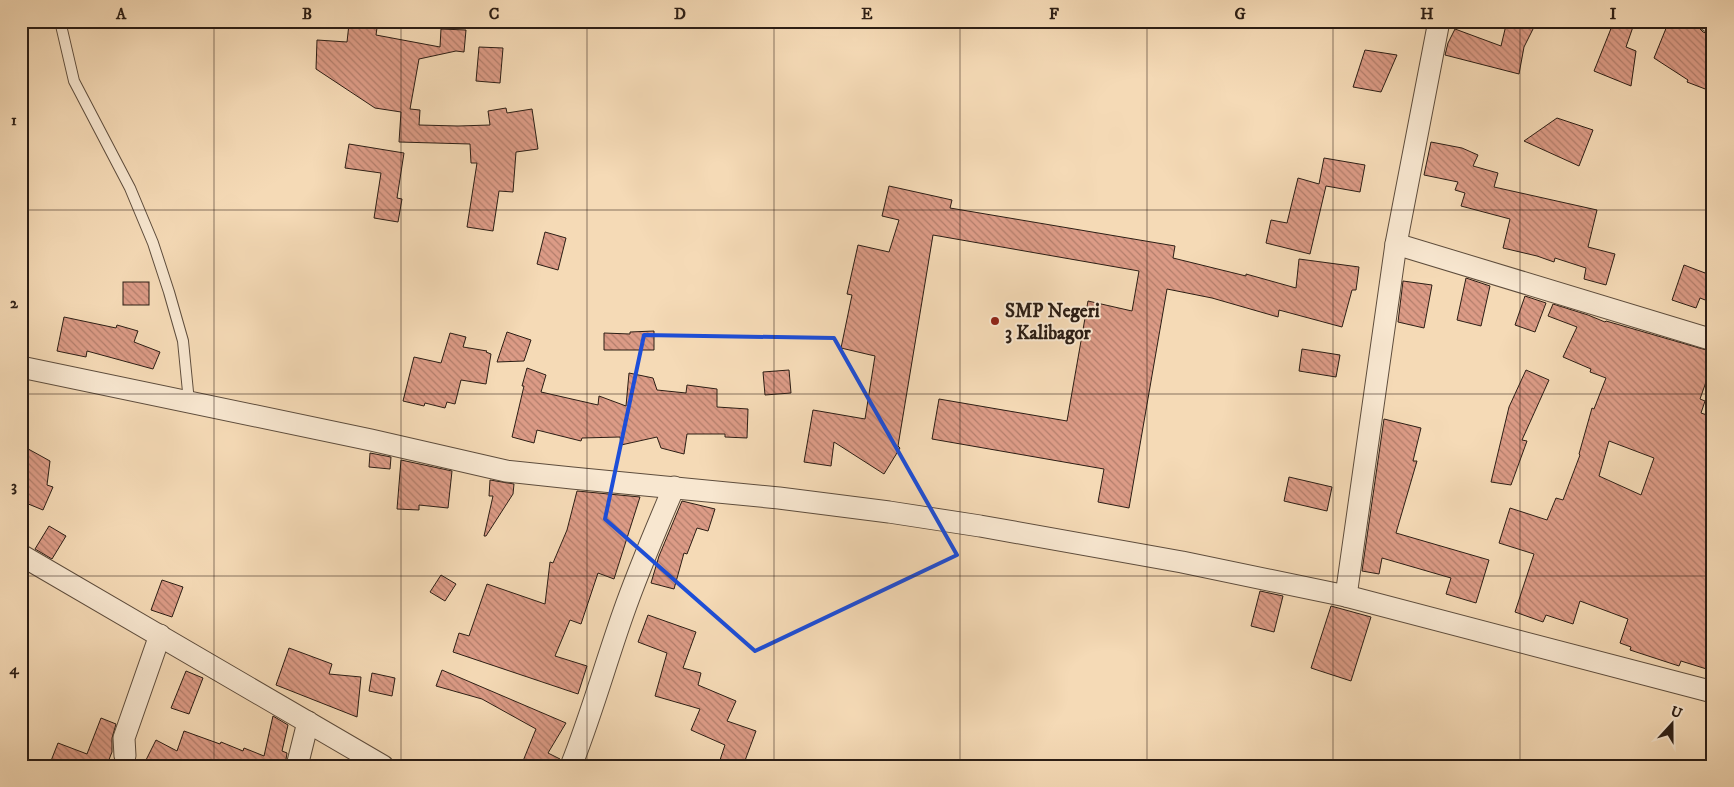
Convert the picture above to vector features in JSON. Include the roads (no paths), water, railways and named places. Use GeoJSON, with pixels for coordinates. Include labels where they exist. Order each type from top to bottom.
{"type":"FeatureCollection","features":[{"type":"Feature","properties":{"kind":"street"},"geometry":{"type":"LineString","coordinates":[[1346,596],[1396,244],[1439,21]]}},
{"type":"Feature","properties":{"kind":"street"},"geometry":{"type":"LineString","coordinates":[[1709,21],[1713,23]]}},
{"type":"Feature","properties":{"kind":"street"},"geometry":{"type":"LineString","coordinates":[[1396,244],[1713,340]]}},
{"type":"Feature","properties":{"kind":"street"},"geometry":{"type":"LineString","coordinates":[[21,367],[506,470],[789,499],[980,526],[1182,562],[1346,596],[1713,692]]}},
{"type":"Feature","properties":{"kind":"street"},"geometry":{"type":"LineString","coordinates":[[571,766],[586,728],[636,580],[674,487]]}},
{"type":"Feature","properties":{"kind":"street"},"geometry":{"type":"LineString","coordinates":[[21,555],[383,766]]}},
{"type":"Feature","properties":{"kind":"street"},"geometry":{"type":"LineString","coordinates":[[126,756],[124,738],[160,635]]}},
{"type":"Feature","properties":{"kind":"street"},"geometry":{"type":"LineString","coordinates":[[297,766],[308,722]]}},
{"type":"Feature","properties":{"kind":"lane"},"geometry":{"type":"LineString","coordinates":[[60,21],[74,81],[130,188],[156,251],[183,341],[189,402]]}},
{"type":"Feature","properties":{"kind":"place","name":"SMP Negeri 3 Kalibagor"},"geometry":{"type":"Point","coordinates":[995,321]}}]}
